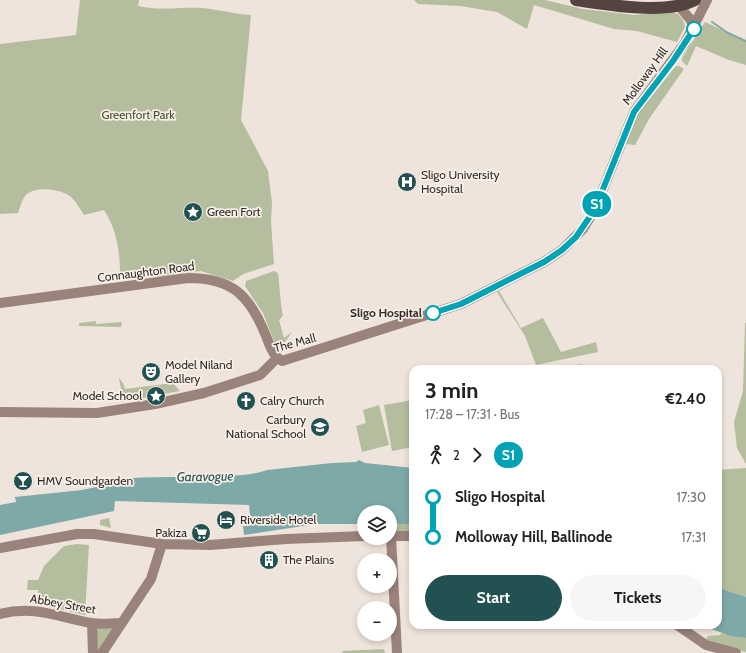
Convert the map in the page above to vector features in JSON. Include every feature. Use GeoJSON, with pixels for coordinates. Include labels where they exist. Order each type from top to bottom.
{"type":"FeatureCollection","features":[{"type":"Feature","properties":{"kind":"highway"},"geometry":{"type":"LineString","coordinates":[[576,0],[624,6],[649,7],[695,0]]}},
{"type":"Feature","properties":{"kind":"street","name":"Molloway Hill"},"geometry":{"type":"LineString","coordinates":[[562,250],[583,228],[595,209],[634,112],[673,61],[694,27],[707,0]]}},
{"type":"Feature","properties":{"kind":"street"},"geometry":{"type":"LineString","coordinates":[[678,3],[694,27]]}},
{"type":"Feature","properties":{"kind":"street","name":"The Mall"},"geometry":{"type":"LineString","coordinates":[[0,412],[97,413],[155,404],[204,393],[260,376],[277,358],[282,361],[289,360],[461,304],[544,262],[562,250]]}},
{"type":"Feature","properties":{"kind":"street","name":"Connaughton Road"},"geometry":{"type":"LineString","coordinates":[[0,303],[188,278],[216,280],[234,288],[250,305],[277,358]]}},
{"type":"Feature","properties":{"kind":"street"},"geometry":{"type":"LineString","coordinates":[[0,548],[77,534],[94,534],[162,544],[210,545],[286,539],[357,536]]}},
{"type":"Feature","properties":{"kind":"street"},"geometry":{"type":"LineString","coordinates":[[397,536],[409,536]]}},
{"type":"Feature","properties":{"kind":"street"},"geometry":{"type":"LineString","coordinates":[[102,653],[151,579],[162,544]]}},
{"type":"Feature","properties":{"kind":"street"},"geometry":{"type":"LineString","coordinates":[[391,545],[397,653]]}},
{"type":"Feature","properties":{"kind":"street","name":"Abbey Street"},"geometry":{"type":"LineString","coordinates":[[0,614],[32,610],[92,623],[122,623]]}},
{"type":"Feature","properties":{"kind":"street"},"geometry":{"type":"LineString","coordinates":[[92,623],[93,653]]}},
{"type":"Feature","properties":{"kind":"street"},"geometry":{"type":"LineString","coordinates":[[683,629],[706,645],[736,653]]}},
{"type":"Feature","properties":{"kind":"green space","name":"Greenfort Park"},"geometry":{"type":"Polygon","coordinates":[[[80,0],[139,0],[138,6],[162,9],[201,8],[251,15],[241,120],[268,171],[272,202],[271,222],[274,264],[243,274],[233,281],[201,271],[156,277],[152,274],[134,276],[125,280],[120,275],[115,233],[104,210],[84,215],[68,195],[59,191],[42,189],[31,192],[25,196],[22,200],[18,213],[0,214],[0,44],[76,35],[80,0]]]}},
{"type":"Feature","properties":{"kind":"green space"},"geometry":{"type":"Polygon","coordinates":[[[414,0],[545,0],[583,9],[634,15],[670,11],[678,14],[683,20],[685,27],[677,42],[637,31],[614,29],[534,5],[527,29],[497,12],[460,6],[418,4],[414,0]]]}},
{"type":"Feature","properties":{"kind":"green space"},"geometry":{"type":"Polygon","coordinates":[[[705,22],[746,41],[746,65],[729,60],[696,46],[687,66],[682,61],[682,58],[705,22]]]}},
{"type":"Feature","properties":{"kind":"green space"},"geometry":{"type":"Polygon","coordinates":[[[676,66],[684,69],[649,119],[635,145],[626,144],[637,113],[676,66]]]}},
{"type":"Feature","properties":{"kind":"green space"},"geometry":{"type":"Polygon","coordinates":[[[274,271],[278,273],[283,316],[279,320],[284,338],[292,332],[278,352],[263,313],[245,286],[246,281],[274,271]]]}},
{"type":"Feature","properties":{"kind":"green space"},"geometry":{"type":"Polygon","coordinates":[[[499,291],[521,328],[543,318],[561,352],[596,342],[598,352],[536,365],[525,336],[497,292],[499,291]]]}},
{"type":"Feature","properties":{"kind":"green space"},"geometry":{"type":"Polygon","coordinates":[[[96,321],[96,324],[122,322],[121,327],[79,326],[79,323],[96,321]]]}},
{"type":"Feature","properties":{"kind":"green space"},"geometry":{"type":"Polygon","coordinates":[[[745,323],[746,464],[737,448],[734,422],[743,391],[745,323]]]}},
{"type":"Feature","properties":{"kind":"green space"},"geometry":{"type":"Polygon","coordinates":[[[119,378],[125,389],[173,383],[180,391],[121,402],[119,378]]]}},
{"type":"Feature","properties":{"kind":"green space"},"geometry":{"type":"Polygon","coordinates":[[[409,401],[409,448],[392,451],[384,405],[409,401]]]}},
{"type":"Feature","properties":{"kind":"green space"},"geometry":{"type":"Polygon","coordinates":[[[379,405],[389,445],[362,452],[356,426],[366,423],[363,410],[379,405]]]}},
{"type":"Feature","properties":{"kind":"green space"},"geometry":{"type":"Polygon","coordinates":[[[746,468],[746,597],[722,588],[722,470],[746,468]]]}},
{"type":"Feature","properties":{"kind":"green space"},"geometry":{"type":"Polygon","coordinates":[[[109,518],[111,528],[100,525],[100,520],[109,518]]]}},
{"type":"Feature","properties":{"kind":"green space"},"geometry":{"type":"Polygon","coordinates":[[[397,524],[409,525],[409,533],[397,532],[397,524]]]}},
{"type":"Feature","properties":{"kind":"green space"},"geometry":{"type":"Polygon","coordinates":[[[77,544],[89,545],[85,615],[38,604],[38,590],[27,590],[28,580],[38,580],[44,566],[64,546],[77,544]]]}},
{"type":"Feature","properties":{"kind":"green space"},"geometry":{"type":"Polygon","coordinates":[[[99,628],[114,629],[98,652],[96,631],[99,628]]]}},
{"type":"Feature","properties":{"kind":"green space"},"geometry":{"type":"Polygon","coordinates":[[[721,633],[746,638],[746,652],[723,647],[705,640],[708,636],[720,635],[721,633]]]}},
{"type":"Feature","properties":{"kind":"green space"},"geometry":{"type":"Polygon","coordinates":[[[384,649],[385,653],[343,653],[342,651],[384,649]]]}},
{"type":"Feature","properties":{"kind":"water"},"geometry":{"type":"Polygon","coordinates":[[[359,460],[365,463],[409,468],[409,525],[397,524],[397,505],[357,505],[357,524],[316,524],[244,535],[243,526],[251,525],[249,505],[115,501],[114,511],[0,535],[0,505],[16,502],[15,497],[82,490],[101,486],[103,480],[240,475],[267,470],[356,462],[359,460]]]}},
{"type":"Feature","properties":{"kind":"water"},"geometry":{"type":"Polygon","coordinates":[[[722,588],[746,597],[746,638],[731,636],[711,629],[722,629],[722,588]]]}},
{"type":"Feature","properties":{"kind":"waterway"},"geometry":{"type":"LineString","coordinates":[[712,22],[728,33],[746,41]]}},
{"type":"Feature","properties":{"kind":"bus line","name":"S1"},"geometry":{"type":"LineString","coordinates":[[433,313],[461,304],[554,257],[576,237],[595,209],[612,172],[634,112],[664,74],[694,29]]}},
{"type":"Feature","properties":{"kind":"place","name":"Sligo University Hospital"},"geometry":{"type":"Point","coordinates":[407,182]}},
{"type":"Feature","properties":{"kind":"place","name":"Green Fort"},"geometry":{"type":"Point","coordinates":[193,212]}},
{"type":"Feature","properties":{"kind":"place","name":"Sligo Hospital"},"geometry":{"type":"Point","coordinates":[433,313]}},
{"type":"Feature","properties":{"kind":"place","name":"Model Niland Gallery"},"geometry":{"type":"Point","coordinates":[151,372]}},
{"type":"Feature","properties":{"kind":"place","name":"Model School"},"geometry":{"type":"Point","coordinates":[156,396]}},
{"type":"Feature","properties":{"kind":"place","name":"Calry Church"},"geometry":{"type":"Point","coordinates":[246,401]}},
{"type":"Feature","properties":{"kind":"place","name":"Carbury National School"},"geometry":{"type":"Point","coordinates":[320,427]}},
{"type":"Feature","properties":{"kind":"place","name":"HMV Soundgarden"},"geometry":{"type":"Point","coordinates":[23,481]}},
{"type":"Feature","properties":{"kind":"place","name":"Riverside Hotel"},"geometry":{"type":"Point","coordinates":[226,520]}},
{"type":"Feature","properties":{"kind":"place","name":"Pakiza"},"geometry":{"type":"Point","coordinates":[201,533]}},
{"type":"Feature","properties":{"kind":"place","name":"The Plains"},"geometry":{"type":"Point","coordinates":[269,560]}},
{"type":"Feature","properties":{"kind":"water label","name":"Garavogue"},"geometry":{"type":"Point","coordinates":[205,476]}}]}
